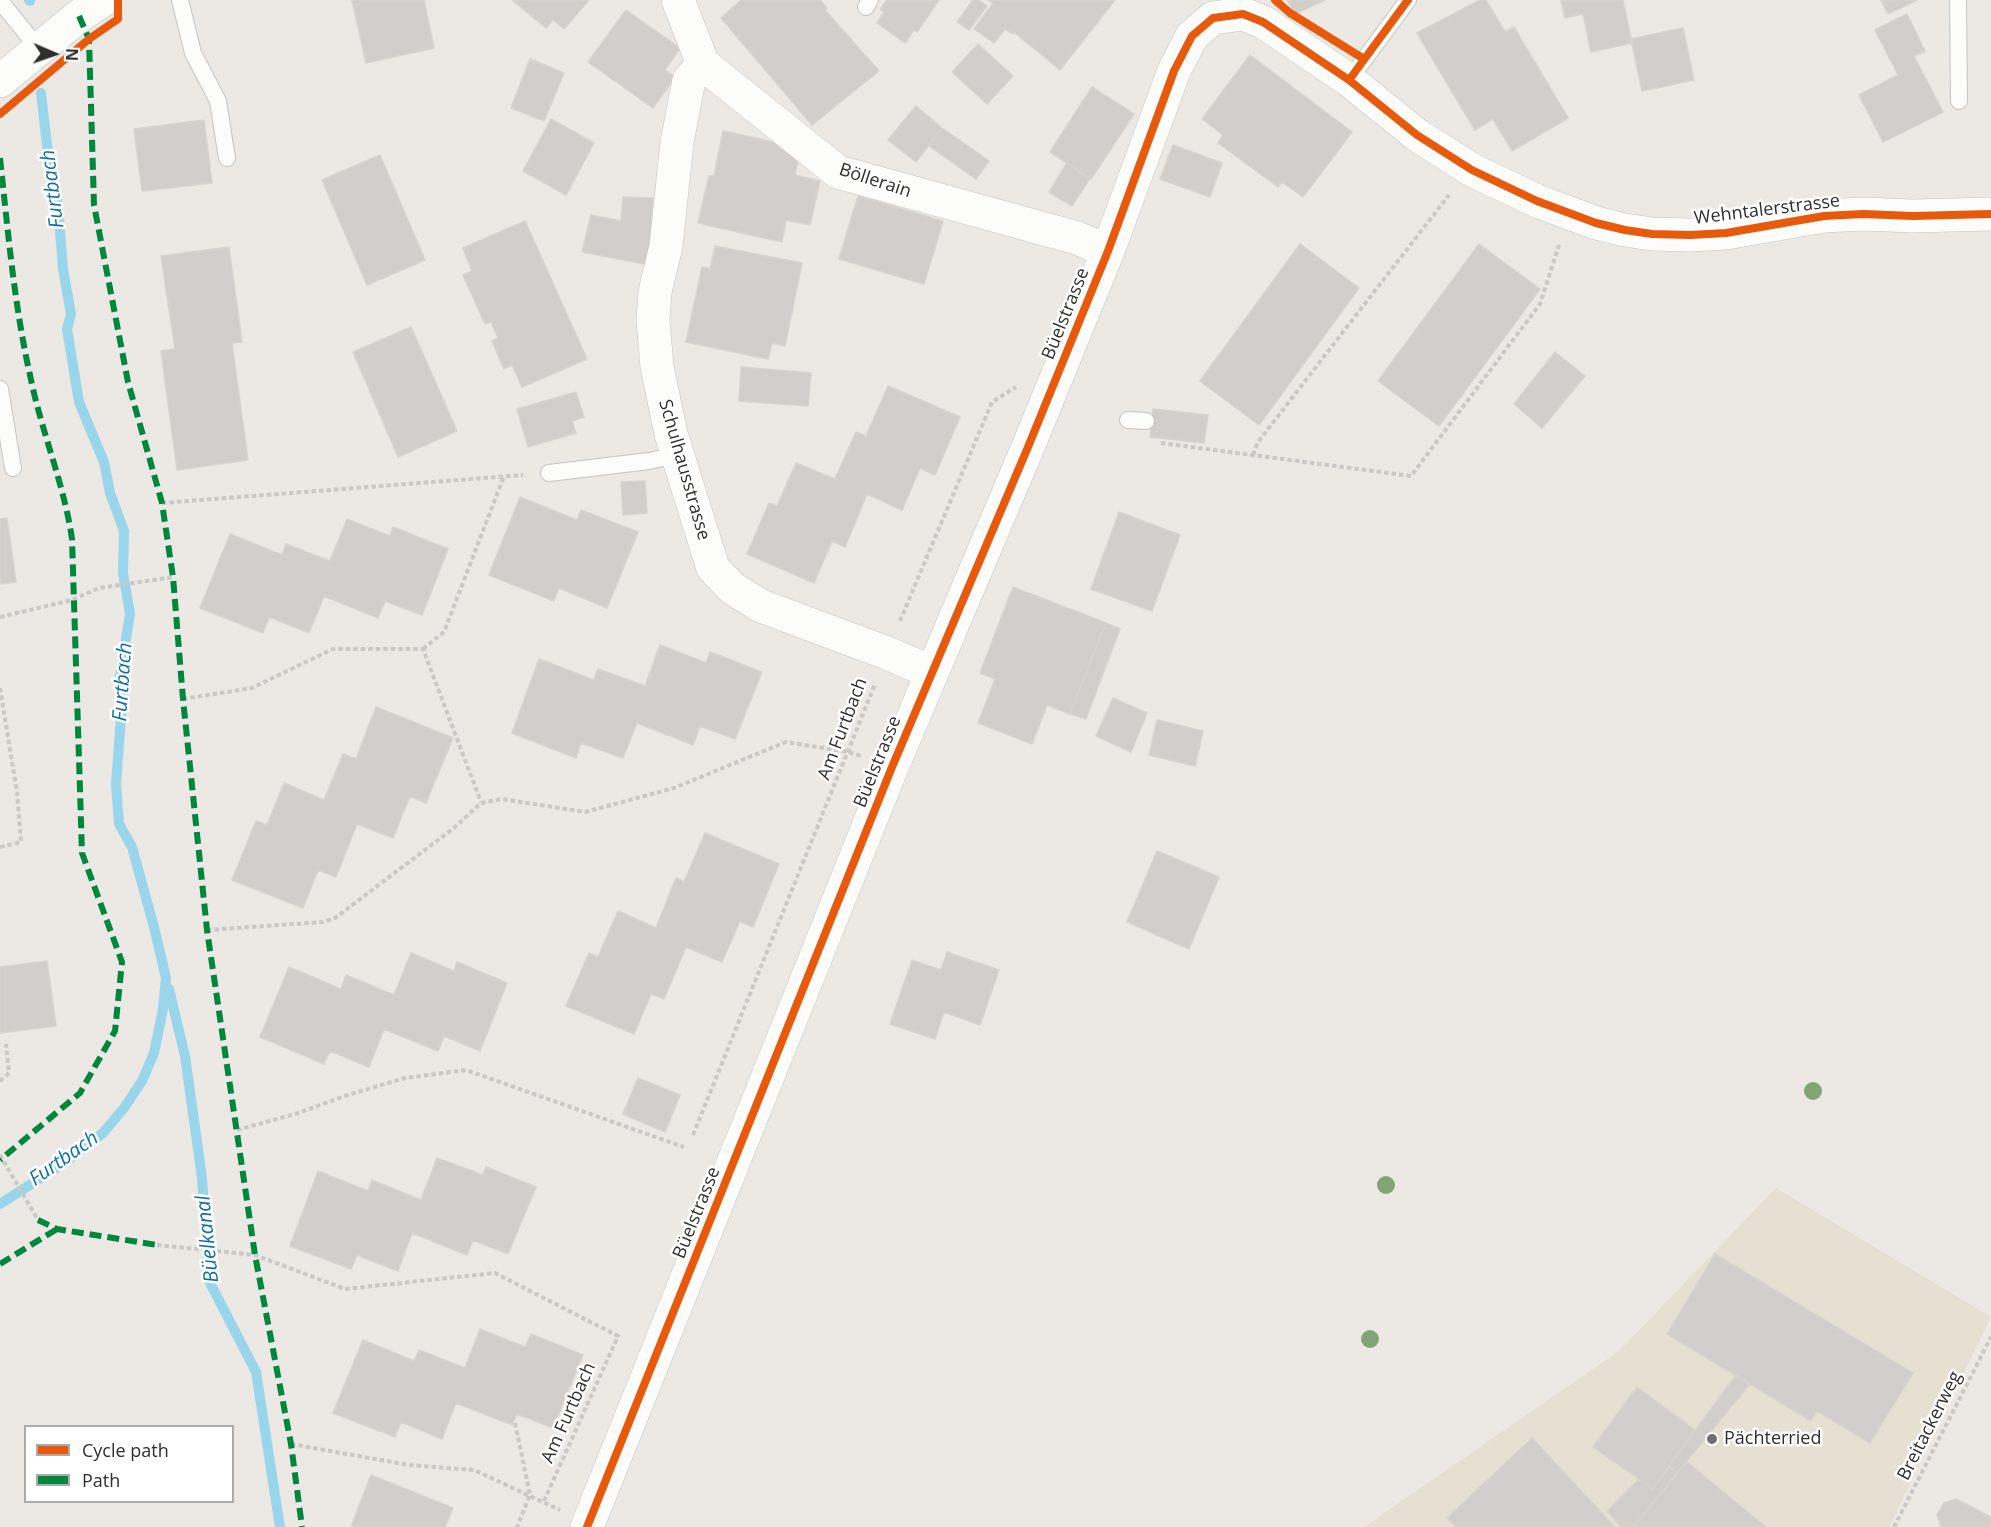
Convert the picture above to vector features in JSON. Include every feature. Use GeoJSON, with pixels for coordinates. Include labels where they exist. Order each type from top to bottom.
{"type":"FeatureCollection","features":[{"type":"Feature","properties":{"kind":"street"},"geometry":{"type":"LineString","coordinates":[[0,81],[79,16],[103,0]]}},
{"type":"Feature","properties":{"kind":"street","name":"Böllerain"},"geometry":{"type":"LineString","coordinates":[[678,0],[704,64],[838,172],[1077,238],[1108,251]]}},
{"type":"Feature","properties":{"kind":"street","name":"Wehntalerstrasse"},"geometry":{"type":"LineString","coordinates":[[1208,9],[1243,14],[1263,22],[1350,80],[1417,135],[1472,170],[1537,201],[1596,223],[1652,234],[1690,235],[1738,231],[1824,216],[1991,214]]}},
{"type":"Feature","properties":{"kind":"street","name":"Büelstrasse"},"geometry":{"type":"LineString","coordinates":[[576,1519],[931,672],[1029,447],[1108,251],[1174,71],[1208,9]]}},
{"type":"Feature","properties":{"kind":"street","name":"Schulhausstrasse"},"geometry":{"type":"LineString","coordinates":[[704,64],[689,80],[677,142],[666,246],[655,291],[653,320],[657,367],[671,434],[713,568],[732,588],[762,606],[931,672]]}},
{"type":"Feature","properties":{"kind":"lane"},"geometry":{"type":"LineString","coordinates":[[180,0],[193,53],[218,101],[227,158]]}},
{"type":"Feature","properties":{"kind":"lane"},"geometry":{"type":"LineString","coordinates":[[1350,80],[1408,0]]}},
{"type":"Feature","properties":{"kind":"lane"},"geometry":{"type":"LineString","coordinates":[[1958,0],[1959,100]]}},
{"type":"Feature","properties":{"kind":"lane"},"geometry":{"type":"LineString","coordinates":[[0,1],[39,49]]}},
{"type":"Feature","properties":{"kind":"lane"},"geometry":{"type":"LineString","coordinates":[[0,389],[13,468]]}},
{"type":"Feature","properties":{"kind":"lane"},"geometry":{"type":"LineString","coordinates":[[1128,420],[1146,421]]}},
{"type":"Feature","properties":{"kind":"lane"},"geometry":{"type":"LineString","coordinates":[[549,472],[649,461],[677,455]]}},
{"type":"Feature","properties":{"kind":"path"},"geometry":{"type":"LineString","coordinates":[[1253,455],[1258,442],[1455,188]]}},
{"type":"Feature","properties":{"kind":"path"},"geometry":{"type":"LineString","coordinates":[[1128,420],[1127,439],[1412,476],[1540,304],[1562,236]]}},
{"type":"Feature","properties":{"kind":"path"},"geometry":{"type":"LineString","coordinates":[[162,503],[549,472]]}},
{"type":"Feature","properties":{"kind":"path"},"geometry":{"type":"LineString","coordinates":[[183,699],[252,688],[333,649],[423,649],[444,632],[504,476]]}},
{"type":"Feature","properties":{"kind":"path"},"geometry":{"type":"LineString","coordinates":[[0,617],[72,600],[99,588],[173,577]]}},
{"type":"Feature","properties":{"kind":"path"},"geometry":{"type":"LineString","coordinates":[[423,649],[481,802]]}},
{"type":"Feature","properties":{"kind":"path"},"geometry":{"type":"LineString","coordinates":[[0,688],[17,792],[21,842],[0,847]]}},
{"type":"Feature","properties":{"kind":"path"},"geometry":{"type":"LineString","coordinates":[[207,930],[323,922],[335,918],[453,828],[481,802],[502,799],[585,812],[674,788],[786,742],[849,752],[892,767]]}},
{"type":"Feature","properties":{"kind":"path"},"geometry":{"type":"LineString","coordinates":[[0,1081],[9,1073],[6,1044]]}},
{"type":"Feature","properties":{"kind":"path"},"geometry":{"type":"LineString","coordinates":[[237,1130],[295,1114],[405,1078],[466,1070],[684,1147]]}},
{"type":"Feature","properties":{"kind":"path"},"geometry":{"type":"LineString","coordinates":[[1,1157],[38,1220]]}},
{"type":"Feature","properties":{"kind":"path"},"geometry":{"type":"LineString","coordinates":[[515,1423],[530,1495],[517,1527]]}},
{"type":"Feature","properties":{"kind":"path"},"geometry":{"type":"LineString","coordinates":[[291,1443],[409,1465],[474,1470],[544,1501],[576,1519]]}},
{"type":"Feature","properties":{"kind":"shaded area","name":"Pächterried"},"geometry":{"type":"Polygon","coordinates":[[[1776,1188],[1991,1317],[1889,1527],[1364,1527],[1619,1351],[1776,1188]]]}},
{"type":"Feature","properties":{"kind":"building"},"geometry":{"type":"Polygon","coordinates":[[[352,0],[424,0],[434,48],[366,63],[352,0]]]}},
{"type":"Feature","properties":{"kind":"building"},"geometry":{"type":"Polygon","coordinates":[[[512,0],[589,0],[564,29],[553,20],[546,28],[512,0]]]}},
{"type":"Feature","properties":{"kind":"building"},"geometry":{"type":"Polygon","coordinates":[[[741,0],[820,0],[827,8],[825,10],[879,71],[812,125],[721,18],[741,0]]]}},
{"type":"Feature","properties":{"kind":"building"},"geometry":{"type":"Polygon","coordinates":[[[887,0],[939,0],[917,32],[914,30],[905,43],[877,23],[884,12],[880,9],[887,0]]]}},
{"type":"Feature","properties":{"kind":"building"},"geometry":{"type":"Polygon","coordinates":[[[973,0],[979,0],[987,6],[969,30],[957,22],[973,0]]]}},
{"type":"Feature","properties":{"kind":"building"},"geometry":{"type":"Polygon","coordinates":[[[988,0],[1115,0],[1060,70],[1014,32],[1013,34],[1005,29],[994,43],[974,29],[993,3],[988,0]]]}},
{"type":"Feature","properties":{"kind":"building"},"geometry":{"type":"Polygon","coordinates":[[[1287,0],[1325,0],[1295,14],[1287,0]]]}},
{"type":"Feature","properties":{"kind":"building"},"geometry":{"type":"Polygon","coordinates":[[[1480,0],[1486,0],[1505,32],[1514,27],[1568,118],[1512,151],[1493,119],[1475,130],[1417,33],[1480,0]]]}},
{"type":"Feature","properties":{"kind":"building"},"geometry":{"type":"Polygon","coordinates":[[[1561,0],[1623,0],[1632,43],[1591,52],[1583,14],[1565,18],[1561,0]]]}},
{"type":"Feature","properties":{"kind":"building"},"geometry":{"type":"Polygon","coordinates":[[[1881,0],[1917,0],[1888,14],[1881,0]]]}},
{"type":"Feature","properties":{"kind":"building"},"geometry":{"type":"Polygon","coordinates":[[[626,10],[680,48],[665,70],[675,77],[653,108],[588,62],[626,10]]]}},
{"type":"Feature","properties":{"kind":"building"},"geometry":{"type":"Polygon","coordinates":[[[1907,14],[1925,51],[1914,56],[1943,112],[1883,142],[1859,95],[1898,75],[1875,30],[1907,14]]]}},
{"type":"Feature","properties":{"kind":"building"},"geometry":{"type":"Polygon","coordinates":[[[1683,28],[1694,80],[1642,91],[1631,39],[1683,28]]]}},
{"type":"Feature","properties":{"kind":"building"},"geometry":{"type":"Polygon","coordinates":[[[978,44],[1013,76],[987,104],[952,72],[978,44]]]}},
{"type":"Feature","properties":{"kind":"building"},"geometry":{"type":"Polygon","coordinates":[[[1250,55],[1352,132],[1303,197],[1282,182],[1278,187],[1218,143],[1223,135],[1202,119],[1250,55]]]}},
{"type":"Feature","properties":{"kind":"building"},"geometry":{"type":"Polygon","coordinates":[[[530,59],[564,73],[544,121],[511,108],[530,59]]]}},
{"type":"Feature","properties":{"kind":"building"},"geometry":{"type":"Polygon","coordinates":[[[1092,87],[1134,114],[1091,179],[1050,152],[1092,87]]]}},
{"type":"Feature","properties":{"kind":"building"},"geometry":{"type":"Polygon","coordinates":[[[916,106],[942,128],[916,162],[888,140],[916,106]]]}},
{"type":"Feature","properties":{"kind":"building"},"geometry":{"type":"Polygon","coordinates":[[[551,119],[594,143],[566,195],[523,171],[551,119]]]}},
{"type":"Feature","properties":{"kind":"building"},"geometry":{"type":"Polygon","coordinates":[[[204,120],[212,183],[142,191],[134,129],[204,120]]]}},
{"type":"Feature","properties":{"kind":"building"},"geometry":{"type":"Polygon","coordinates":[[[942,128],[989,161],[976,179],[929,146],[942,128]]]}},
{"type":"Feature","properties":{"kind":"building"},"geometry":{"type":"Polygon","coordinates":[[[723,131],[801,148],[795,175],[820,181],[810,225],[786,220],[782,242],[698,223],[709,176],[714,176],[723,131]]]}},
{"type":"Feature","properties":{"kind":"building"},"geometry":{"type":"Polygon","coordinates":[[[1173,145],[1222,163],[1210,197],[1160,179],[1173,145]]]}},
{"type":"Feature","properties":{"kind":"building"},"geometry":{"type":"Polygon","coordinates":[[[380,155],[425,260],[367,285],[322,180],[380,155]]]}},
{"type":"Feature","properties":{"kind":"building"},"geometry":{"type":"Polygon","coordinates":[[[1067,163],[1090,178],[1072,206],[1049,192],[1067,163]]]}},
{"type":"Feature","properties":{"kind":"building"},"geometry":{"type":"Polygon","coordinates":[[[858,196],[943,221],[924,284],[839,259],[858,196]]]}},
{"type":"Feature","properties":{"kind":"building"},"geometry":{"type":"Polygon","coordinates":[[[623,197],[653,198],[649,265],[582,252],[591,215],[621,221],[623,197]]]}},
{"type":"Feature","properties":{"kind":"building"},"geometry":{"type":"Polygon","coordinates":[[[525,221],[587,359],[522,387],[512,365],[504,369],[492,341],[498,338],[491,322],[485,324],[463,275],[472,271],[463,248],[525,221]]]}},
{"type":"Feature","properties":{"kind":"building"},"geometry":{"type":"Polygon","coordinates":[[[1300,244],[1359,288],[1259,425],[1200,381],[1300,244]]]}},
{"type":"Feature","properties":{"kind":"building"},"geometry":{"type":"Polygon","coordinates":[[[1479,244],[1540,289],[1439,426],[1378,381],[1479,244]]]}},
{"type":"Feature","properties":{"kind":"building"},"geometry":{"type":"Polygon","coordinates":[[[715,246],[802,263],[785,346],[772,343],[768,359],[686,342],[702,267],[710,269],[715,246]]]}},
{"type":"Feature","properties":{"kind":"building"},"geometry":{"type":"Polygon","coordinates":[[[229,247],[242,342],[232,343],[248,460],[177,470],[161,351],[175,349],[161,256],[229,247]]]}},
{"type":"Feature","properties":{"kind":"building"},"geometry":{"type":"Polygon","coordinates":[[[411,327],[457,431],[398,457],[353,352],[411,327]]]}},
{"type":"Feature","properties":{"kind":"building"},"geometry":{"type":"Polygon","coordinates":[[[1555,352],[1585,376],[1542,428],[1514,404],[1555,352]]]}},
{"type":"Feature","properties":{"kind":"building"},"geometry":{"type":"Polygon","coordinates":[[[741,367],[811,373],[808,406],[739,401],[741,367]]]}},
{"type":"Feature","properties":{"kind":"building"},"geometry":{"type":"Polygon","coordinates":[[[888,386],[960,417],[935,475],[920,468],[902,510],[867,494],[845,547],[832,541],[814,583],[747,554],[769,503],[777,506],[796,463],[835,479],[856,432],[866,436],[888,386]]]}},
{"type":"Feature","properties":{"kind":"building"},"geometry":{"type":"Polygon","coordinates":[[[576,392],[584,417],[572,421],[576,433],[528,447],[517,409],[576,392]]]}},
{"type":"Feature","properties":{"kind":"building"},"geometry":{"type":"Polygon","coordinates":[[[1153,409],[1208,415],[1204,443],[1150,437],[1153,409]]]}},
{"type":"Feature","properties":{"kind":"building"},"geometry":{"type":"Polygon","coordinates":[[[645,481],[647,513],[623,515],[621,482],[645,481]]]}},
{"type":"Feature","properties":{"kind":"building"},"geometry":{"type":"Polygon","coordinates":[[[520,497],[577,520],[581,510],[638,532],[607,608],[559,588],[554,601],[489,575],[520,497]]]}},
{"type":"Feature","properties":{"kind":"building"},"geometry":{"type":"Polygon","coordinates":[[[1119,512],[1180,535],[1152,611],[1091,589],[1119,512]]]}},
{"type":"Feature","properties":{"kind":"building"},"geometry":{"type":"Polygon","coordinates":[[[7,518],[16,582],[0,584],[0,519],[7,518]]]}},
{"type":"Feature","properties":{"kind":"building"},"geometry":{"type":"Polygon","coordinates":[[[347,519],[390,536],[393,527],[448,549],[422,615],[385,601],[378,618],[324,596],[309,633],[269,617],[263,633],[200,608],[230,534],[282,555],[286,544],[330,561],[347,519]]]}},
{"type":"Feature","properties":{"kind":"building"},"geometry":{"type":"Polygon","coordinates":[[[1013,587],[1106,623],[1070,714],[1047,705],[1032,744],[978,723],[995,679],[980,673],[1013,587]]]}},
{"type":"Feature","properties":{"kind":"building"},"geometry":{"type":"Polygon","coordinates":[[[1106,623],[1120,629],[1086,719],[1070,714],[1106,623]]]}},
{"type":"Feature","properties":{"kind":"building"},"geometry":{"type":"Polygon","coordinates":[[[660,645],[706,663],[710,652],[762,672],[735,739],[700,726],[693,745],[637,723],[623,758],[581,743],[576,758],[512,733],[539,659],[594,680],[598,669],[645,686],[660,645]]]}},
{"type":"Feature","properties":{"kind":"building"},"geometry":{"type":"Polygon","coordinates":[[[1113,698],[1147,713],[1131,752],[1096,736],[1113,698]]]}},
{"type":"Feature","properties":{"kind":"building"},"geometry":{"type":"Polygon","coordinates":[[[376,707],[453,738],[426,803],[410,796],[393,838],[357,824],[336,877],[318,870],[303,908],[232,880],[256,821],[267,825],[284,783],[324,800],[343,754],[356,759],[376,707]]]}},
{"type":"Feature","properties":{"kind":"building"},"geometry":{"type":"Polygon","coordinates":[[[1157,720],[1203,731],[1195,766],[1149,755],[1157,720]]]}},
{"type":"Feature","properties":{"kind":"building"},"geometry":{"type":"Polygon","coordinates":[[[705,833],[779,864],[753,927],[740,921],[722,962],[686,947],[664,999],[651,994],[634,1034],[566,1006],[589,953],[598,957],[618,911],[656,928],[676,878],[684,882],[705,833]]]}},
{"type":"Feature","properties":{"kind":"building"},"geometry":{"type":"Polygon","coordinates":[[[1157,851],[1219,877],[1189,949],[1127,922],[1157,851]]]}},
{"type":"Feature","properties":{"kind":"building"},"geometry":{"type":"Polygon","coordinates":[[[947,952],[999,970],[980,1025],[944,1012],[935,1039],[890,1024],[912,960],[941,970],[947,952]]]}},
{"type":"Feature","properties":{"kind":"building"},"geometry":{"type":"Polygon","coordinates":[[[411,953],[454,971],[457,962],[507,983],[480,1051],[444,1036],[438,1051],[384,1029],[369,1067],[330,1051],[324,1064],[260,1037],[289,967],[341,989],[346,975],[394,995],[411,953]]]}},
{"type":"Feature","properties":{"kind":"building"},"geometry":{"type":"Polygon","coordinates":[[[47,961],[56,1026],[0,1033],[0,967],[47,961]]]}},
{"type":"Feature","properties":{"kind":"building"},"geometry":{"type":"Polygon","coordinates":[[[638,1078],[680,1095],[665,1132],[623,1114],[638,1078]]]}},
{"type":"Feature","properties":{"kind":"building"},"geometry":{"type":"Polygon","coordinates":[[[437,1158],[483,1175],[486,1167],[536,1187],[508,1254],[473,1240],[467,1255],[412,1233],[398,1271],[357,1255],[351,1269],[290,1246],[318,1171],[368,1191],[372,1180],[421,1200],[437,1158]]]}},
{"type":"Feature","properties":{"kind":"building"},"geometry":{"type":"Polygon","coordinates":[[[1715,1254],[1913,1373],[1870,1443],[1817,1411],[1811,1421],[1667,1334],[1715,1254]]]}},
{"type":"Feature","properties":{"kind":"building"},"geometry":{"type":"Polygon","coordinates":[[[480,1329],[525,1347],[531,1334],[583,1355],[553,1428],[517,1414],[512,1425],[456,1403],[442,1439],[401,1422],[395,1437],[333,1413],[363,1340],[414,1361],[419,1350],[465,1368],[480,1329]]]}},
{"type":"Feature","properties":{"kind":"building"},"geometry":{"type":"Polygon","coordinates":[[[1736,1375],[1750,1384],[1677,1473],[1669,1466],[1736,1375]]]}},
{"type":"Feature","properties":{"kind":"building"},"geometry":{"type":"Polygon","coordinates":[[[1637,1387],[1695,1430],[1653,1489],[1593,1447],[1637,1387]]]}},
{"type":"Feature","properties":{"kind":"building"},"geometry":{"type":"Polygon","coordinates":[[[1532,1438],[1613,1525],[1612,1527],[1456,1527],[1447,1518],[1532,1438]]]}},
{"type":"Feature","properties":{"kind":"building"},"geometry":{"type":"Polygon","coordinates":[[[1687,1462],[1766,1527],[1633,1527],[1687,1462]]]}},
{"type":"Feature","properties":{"kind":"building"},"geometry":{"type":"Polygon","coordinates":[[[1669,1466],[1677,1473],[1633,1527],[1621,1527],[1607,1511],[1639,1479],[1653,1489],[1669,1466]]]}},
{"type":"Feature","properties":{"kind":"building"},"geometry":{"type":"Polygon","coordinates":[[[371,1475],[453,1508],[445,1527],[351,1527],[371,1475]]]}},
{"type":"Feature","properties":{"kind":"building"},"geometry":{"type":"Polygon","coordinates":[[[1956,1499],[1991,1517],[1991,1527],[1941,1527],[1937,1515],[1944,1503],[1956,1499]]]}},
{"type":"Feature","properties":{"kind":"waterway","name":"Furtbach"},"geometry":{"type":"LineString","coordinates":[[0,1204],[64,1163],[103,1133],[124,1108],[142,1081],[154,1053],[163,1009],[166,978],[132,847],[119,824],[116,784],[122,704],[119,682],[130,614],[123,573],[124,531],[110,493],[104,462],[79,402],[67,329],[71,314],[63,269],[58,205],[51,179],[41,93]]}},
{"type":"Feature","properties":{"kind":"waterway","name":"Büelkanal"},"geometry":{"type":"LineString","coordinates":[[169,989],[185,1056],[202,1178],[209,1281],[256,1372],[280,1527]]}},
{"type":"Feature","properties":{"kind":"marked path"},"geometry":{"type":"LineString","coordinates":[[79,16],[89,39],[94,205],[128,382],[162,503],[173,577],[207,930],[255,1255],[291,1444],[302,1527]]}},
{"type":"Feature","properties":{"kind":"marked path"},"geometry":{"type":"LineString","coordinates":[[0,158],[24,348],[64,498],[72,539],[82,853],[122,962],[115,1031],[80,1093],[0,1160]]}},
{"type":"Feature","properties":{"kind":"marked path"},"geometry":{"type":"LineString","coordinates":[[38,1220],[57,1229],[157,1245]]}},
{"type":"Feature","properties":{"kind":"marked path"},"geometry":{"type":"LineString","coordinates":[[0,1264],[57,1229]]}},
{"type":"Feature","properties":{"kind":"cycle path"},"geometry":{"type":"LineString","coordinates":[[0,114],[89,39],[118,19],[118,0]]}},
{"type":"Feature","properties":{"kind":"cycle path"},"geometry":{"type":"LineString","coordinates":[[1275,0],[1290,13],[1364,59]]}},
{"type":"Feature","properties":{"kind":"cycle path"},"geometry":{"type":"LineString","coordinates":[[1349,80],[1408,0]]}},
{"type":"Feature","properties":{"kind":"cycle path"},"geometry":{"type":"LineString","coordinates":[[587,1527],[892,767],[1028,447],[1108,251],[1174,71],[1192,36],[1213,18],[1243,14],[1263,22],[1349,80],[1417,135],[1472,170],[1537,201],[1596,223],[1625,230],[1652,234],[1690,235],[1726,233],[1824,216],[1991,214]]}},
{"type":"Feature","properties":{"kind":"place","name":"Pächterried"},"geometry":{"type":"Point","coordinates":[1712,1439]}}]}
